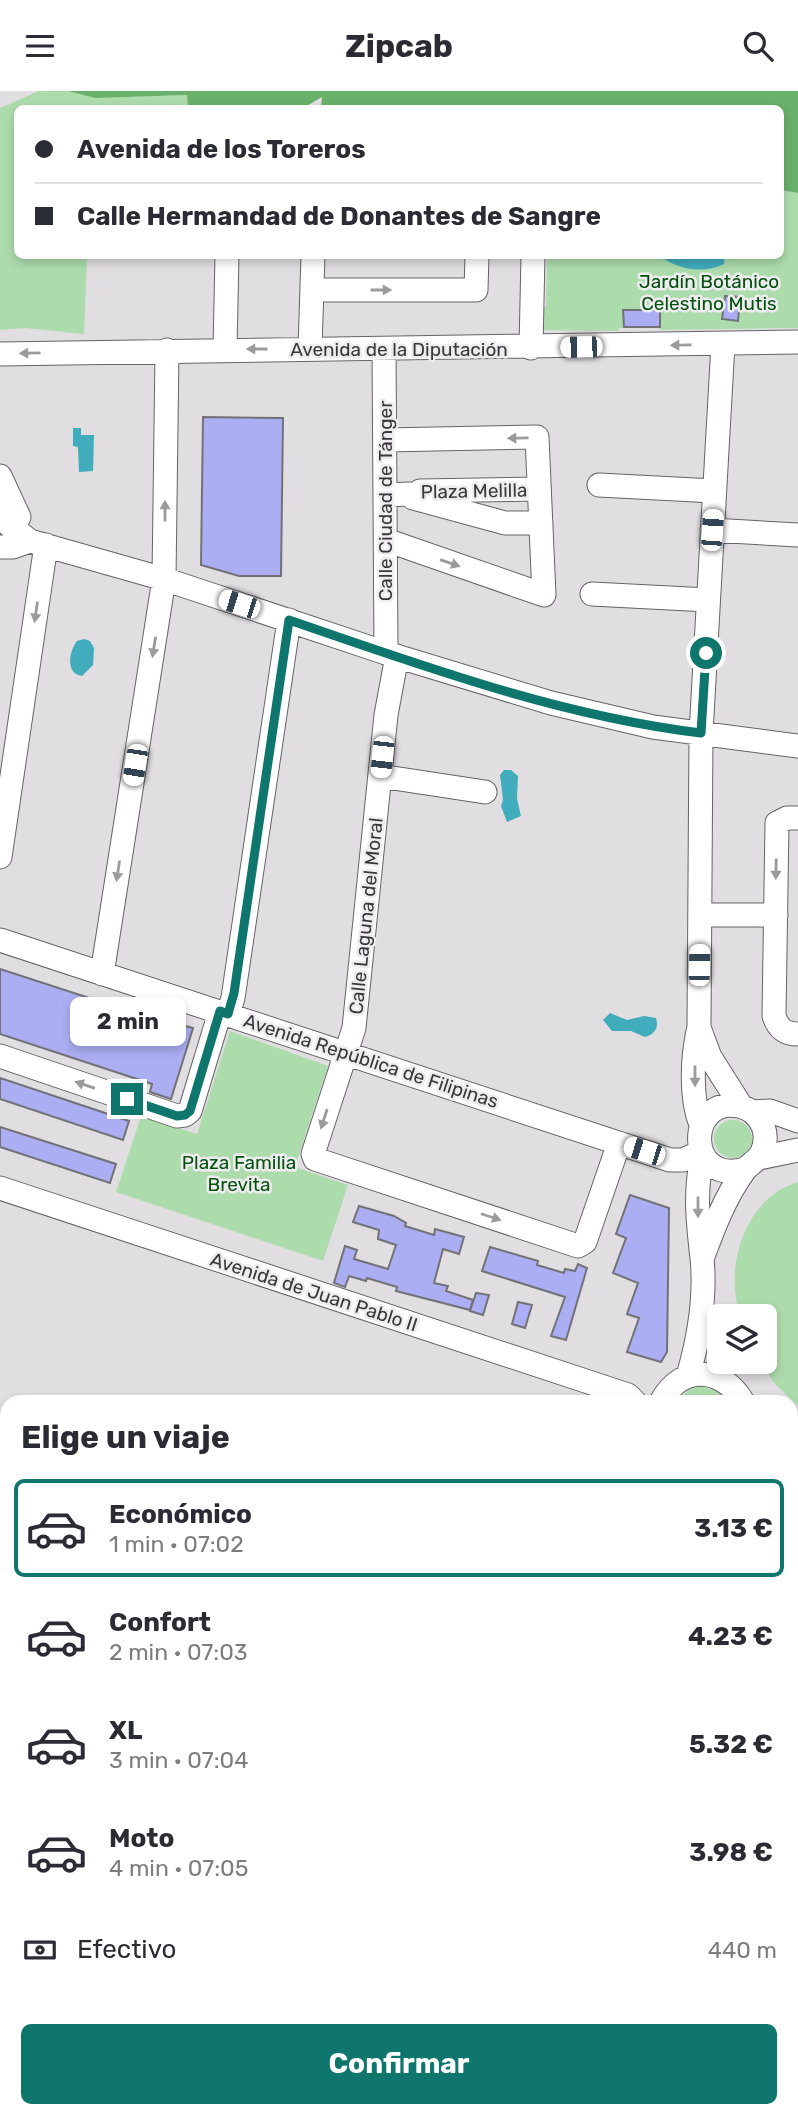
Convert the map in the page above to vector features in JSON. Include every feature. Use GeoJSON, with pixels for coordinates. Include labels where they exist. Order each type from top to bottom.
{"type":"FeatureCollection","features":[{"type":"Feature","properties":{"kind":"street"},"geometry":{"type":"LineString","coordinates":[[225,349],[227,259]]}},
{"type":"Feature","properties":{"kind":"street"},"geometry":{"type":"LineString","coordinates":[[310,349],[313,259]]}},
{"type":"Feature","properties":{"kind":"street"},"geometry":{"type":"LineString","coordinates":[[312,290],[477,290],[477,259]]}},
{"type":"Feature","properties":{"kind":"street"},"geometry":{"type":"LineString","coordinates":[[531,348],[533,259]]}},
{"type":"Feature","properties":{"kind":"street","name":"Avenida de la Diputación"},"geometry":{"type":"LineString","coordinates":[[0,354],[798,342]]}},
{"type":"Feature","properties":{"kind":"street"},"geometry":{"type":"LineString","coordinates":[[701,1125],[695,1111],[695,1043],[699,1027],[701,733],[723,344]]}},
{"type":"Feature","properties":{"kind":"street","name":"Calle Ciudad de Tánger"},"geometry":{"type":"LineString","coordinates":[[384,349],[386,540],[391,654]]}},
{"type":"Feature","properties":{"kind":"street"},"geometry":{"type":"LineString","coordinates":[[102,974],[164,579],[167,350]]}},
{"type":"Feature","properties":{"kind":"street"},"geometry":{"type":"LineString","coordinates":[[385,440],[537,437],[544,595],[386,540]]}},
{"type":"Feature","properties":{"kind":"street"},"geometry":{"type":"LineString","coordinates":[[600,485],[715,491]]}},
{"type":"Feature","properties":{"kind":"street","name":"Plaza Melilla"},"geometry":{"type":"LineString","coordinates":[[385,495],[410,494],[412,491],[539,489]]}},
{"type":"Feature","properties":{"kind":"street","name":"Plaza Melilla"},"geometry":{"type":"LineString","coordinates":[[410,494],[413,498],[505,523],[541,523]]}},
{"type":"Feature","properties":{"kind":"street"},"geometry":{"type":"LineString","coordinates":[[0,857],[16,540],[20,520],[2,498]]}},
{"type":"Feature","properties":{"kind":"street"},"geometry":{"type":"LineString","coordinates":[[712,530],[798,535]]}},
{"type":"Feature","properties":{"kind":"street"},"geometry":{"type":"LineString","coordinates":[[16,540],[164,579],[391,654],[602,716],[653,727],[798,746]]}},
{"type":"Feature","properties":{"kind":"street"},"geometry":{"type":"LineString","coordinates":[[592,594],[708,600]]}},
{"type":"Feature","properties":{"kind":"street"},"geometry":{"type":"LineString","coordinates":[[0,1056],[177,1116],[190,1111],[224,1013],[234,993],[289,620]]}},
{"type":"Feature","properties":{"kind":"street","name":"Calle Laguna del Moral"},"geometry":{"type":"LineString","coordinates":[[391,654],[354,1028],[313,1154],[315,1159],[578,1246],[585,1242],[619,1143]]}},
{"type":"Feature","properties":{"kind":"street"},"geometry":{"type":"LineString","coordinates":[[380,776],[485,792]]}},
{"type":"Feature","properties":{"kind":"street"},"geometry":{"type":"LineString","coordinates":[[798,818],[787,818],[777,824],[774,1016],[778,1026],[798,1034]]}},
{"type":"Feature","properties":{"kind":"street"},"geometry":{"type":"LineString","coordinates":[[712,915],[776,915]]}},
{"type":"Feature","properties":{"kind":"street","name":"Avenida República de Filipinas"},"geometry":{"type":"LineString","coordinates":[[0,940],[670,1160],[683,1160],[702,1153]]}},
{"type":"Feature","properties":{"kind":"street"},"geometry":{"type":"LineString","coordinates":[[699,1027],[710,1057],[747,1109],[759,1119],[765,1138],[714,1226],[702,1259]]}},
{"type":"Feature","properties":{"kind":"street"},"geometry":{"type":"LineString","coordinates":[[688,1376],[700,1336],[702,1259],[698,1240],[698,1173],[702,1153],[699,1134],[701,1125],[714,1111],[732,1105],[770,1111],[798,1121]]}},
{"type":"Feature","properties":{"kind":"street"},"geometry":{"type":"LineString","coordinates":[[702,1153],[717,1168],[736,1171],[752,1163],[798,1150]]}},
{"type":"Feature","properties":{"kind":"street","name":"Avenida de Juan Pablo II"},"geometry":{"type":"LineString","coordinates":[[0,1188],[620,1395]]}},
{"type":"Feature","properties":{"kind":"street"},"geometry":{"type":"LineString","coordinates":[[700,1336],[706,1357],[716,1376]]}},
{"type":"Feature","properties":{"kind":"street"},"geometry":{"type":"LineString","coordinates":[[666,1395],[676,1382],[688,1376],[702,1374],[716,1376],[727,1382],[737,1395]]}},
{"type":"Feature","properties":{"kind":"street","name":"Avenida de Juan Pablo II"},"geometry":{"type":"LineString","coordinates":[[640,1395],[649,1391],[659,1395]]}},
{"type":"Feature","properties":{"kind":"green space"},"geometry":{"type":"Polygon","coordinates":[[[39,91],[68,91],[95,98],[188,95],[187,105],[14,105],[14,259],[87,259],[84,334],[25,328],[0,330],[0,108],[39,91]]]}},
{"type":"Feature","properties":{"kind":"green space"},"geometry":{"type":"Polygon","coordinates":[[[68,91],[798,91],[798,193],[784,191],[784,105],[321,105],[322,97],[308,105],[188,105],[187,95],[95,98],[68,91]]]}},
{"type":"Feature","properties":{"kind":"green space","name":"Jardín Botánico Celestino Mutis"},"geometry":{"type":"Polygon","coordinates":[[[784,191],[798,193],[798,328],[537,330],[537,307],[546,307],[547,259],[784,259],[784,191]]]}},
{"type":"Feature","properties":{"kind":"green space","name":"Plaza Familia Brevita"},"geometry":{"type":"Polygon","coordinates":[[[230,1031],[328,1066],[295,1167],[348,1185],[323,1261],[116,1192],[141,1116],[197,1134],[230,1031]]]}},
{"type":"Feature","properties":{"kind":"green space"},"geometry":{"type":"Polygon","coordinates":[[[733,1120],[746,1126],[752,1139],[746,1152],[733,1158],[720,1152],[714,1139],[720,1126],[733,1120]]]}},
{"type":"Feature","properties":{"kind":"green space"},"geometry":{"type":"Polygon","coordinates":[[[798,1182],[798,1395],[786,1395],[768,1374],[777,1374],[777,1304],[737,1304],[736,1297],[737,1256],[752,1219],[764,1203],[779,1190],[798,1182]]]}},
{"type":"Feature","properties":{"kind":"green space"},"geometry":{"type":"Polygon","coordinates":[[[701,1386],[723,1395],[683,1395],[690,1389],[701,1386]]]}},
{"type":"Feature","properties":{"kind":"water"},"geometry":{"type":"Polygon","coordinates":[[[664,259],[725,259],[724,264],[700,270],[664,259]]]}},
{"type":"Feature","properties":{"kind":"water"},"geometry":{"type":"Polygon","coordinates":[[[73,428],[81,428],[81,435],[94,435],[93,471],[79,472],[78,447],[73,446],[73,428]]]}},
{"type":"Feature","properties":{"kind":"water"},"geometry":{"type":"Polygon","coordinates":[[[84,639],[90,641],[94,648],[93,665],[82,676],[73,671],[70,661],[74,645],[84,639]]]}},
{"type":"Feature","properties":{"kind":"water"},"geometry":{"type":"Polygon","coordinates":[[[504,770],[511,770],[518,776],[517,799],[521,816],[507,822],[501,806],[503,800],[500,775],[504,770]]]}},
{"type":"Feature","properties":{"kind":"water"},"geometry":{"type":"Polygon","coordinates":[[[610,1013],[627,1020],[644,1016],[656,1018],[656,1028],[645,1037],[631,1031],[612,1031],[603,1020],[610,1013]]]}},
{"type":"Feature","properties":{"kind":"building"},"geometry":{"type":"Polygon","coordinates":[[[725,296],[740,297],[738,321],[722,319],[725,296]]]}},
{"type":"Feature","properties":{"kind":"building"},"geometry":{"type":"Polygon","coordinates":[[[623,310],[660,310],[660,327],[624,327],[623,310]]]}},
{"type":"Feature","properties":{"kind":"building"},"geometry":{"type":"Polygon","coordinates":[[[203,417],[283,418],[281,576],[239,576],[201,565],[203,417]]]}},
{"type":"Feature","properties":{"kind":"building"},"geometry":{"type":"Polygon","coordinates":[[[0,969],[123,1011],[193,1028],[171,1099],[150,1092],[152,1084],[0,1034],[0,969]]]}},
{"type":"Feature","properties":{"kind":"building"},"geometry":{"type":"Polygon","coordinates":[[[0,1078],[129,1121],[123,1140],[0,1099],[0,1078]]]}},
{"type":"Feature","properties":{"kind":"building"},"geometry":{"type":"Polygon","coordinates":[[[0,1127],[116,1164],[110,1183],[0,1147],[0,1127]]]}},
{"type":"Feature","properties":{"kind":"building"},"geometry":{"type":"Polygon","coordinates":[[[630,1195],[669,1208],[667,1352],[661,1362],[627,1352],[639,1318],[627,1314],[638,1283],[613,1273],[626,1238],[616,1234],[630,1195]]]}},
{"type":"Feature","properties":{"kind":"building"},"geometry":{"type":"Polygon","coordinates":[[[359,1206],[394,1216],[406,1223],[405,1226],[434,1235],[435,1229],[464,1237],[459,1254],[443,1249],[434,1283],[448,1286],[446,1291],[473,1300],[470,1310],[396,1291],[397,1287],[367,1278],[366,1281],[349,1276],[345,1287],[334,1283],[345,1246],[357,1250],[354,1259],[388,1269],[396,1245],[378,1239],[379,1230],[353,1222],[359,1206]]]}},
{"type":"Feature","properties":{"kind":"building"},"geometry":{"type":"Polygon","coordinates":[[[490,1247],[538,1261],[537,1265],[564,1273],[565,1269],[575,1271],[578,1264],[587,1268],[566,1340],[551,1336],[565,1297],[482,1271],[490,1247]]]}},
{"type":"Feature","properties":{"kind":"building"},"geometry":{"type":"Polygon","coordinates":[[[476,1293],[489,1295],[483,1315],[470,1311],[476,1293]]]}},
{"type":"Feature","properties":{"kind":"building"},"geometry":{"type":"Polygon","coordinates":[[[518,1302],[532,1305],[525,1328],[512,1324],[518,1302]]]}},
{"type":"Feature","properties":{"kind":"route"},"geometry":{"type":"LineString","coordinates":[[127,1099],[177,1116],[190,1111],[220,1011],[228,1014],[234,993],[289,620],[386,653],[551,703],[653,727],[701,733],[706,653]]}}]}
